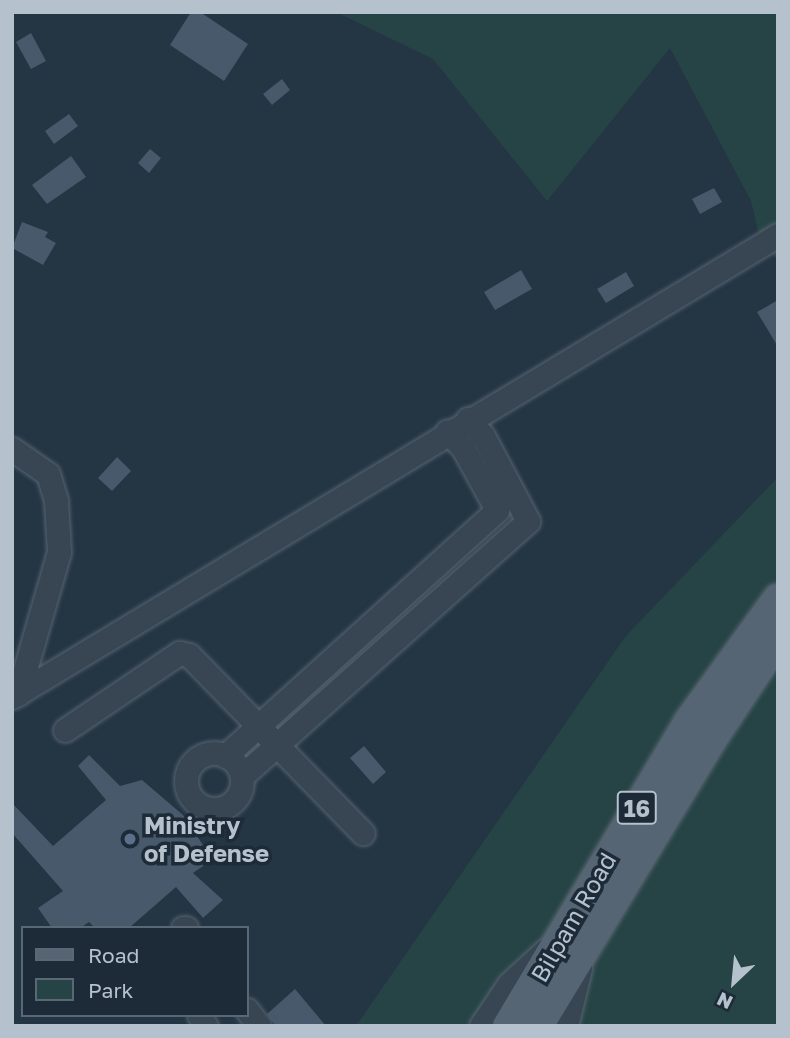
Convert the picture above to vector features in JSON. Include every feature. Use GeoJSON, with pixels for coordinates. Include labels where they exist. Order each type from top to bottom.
{"type":"FeatureCollection","features":[{"type":"Feature","properties":{"kind":"main road","name":"Bilpam Road"},"geometry":{"type":"LineString","coordinates":[[508,1026],[574,939],[689,722],[778,599]]}},
{"type":"Feature","properties":{"kind":"main road","name":"16"},"geometry":{"type":"LineString","coordinates":[[538,1026],[574,939],[778,639]]}},
{"type":"Feature","properties":{"kind":"street"},"geometry":{"type":"LineString","coordinates":[[15,696],[447,431],[778,235]]}},
{"type":"Feature","properties":{"kind":"street"},"geometry":{"type":"LineString","coordinates":[[242,776],[236,763],[225,756],[210,753],[193,762],[186,779],[190,797],[204,808],[223,808],[237,798],[242,776],[528,521],[483,436],[468,419]]}},
{"type":"Feature","properties":{"kind":"street"},"geometry":{"type":"LineString","coordinates":[[225,756],[497,510],[463,448],[447,431]]}},
{"type":"Feature","properties":{"kind":"street"},"geometry":{"type":"LineString","coordinates":[[12,449],[48,474],[56,501],[58,552],[15,696]]}},
{"type":"Feature","properties":{"kind":"street"},"geometry":{"type":"LineString","coordinates":[[65,730],[179,653],[199,662],[363,833]]}},
{"type":"Feature","properties":{"kind":"street"},"geometry":{"type":"LineString","coordinates":[[481,1026],[509,984],[574,939]]}},
{"type":"Feature","properties":{"kind":"street"},"geometry":{"type":"LineString","coordinates":[[566,1026],[574,939]]}},
{"type":"Feature","properties":{"kind":"street"},"geometry":{"type":"LineString","coordinates":[[248,1011],[258,1026]]}},
{"type":"Feature","properties":{"kind":"green space"},"geometry":{"type":"Polygon","coordinates":[[[336,12],[778,12],[778,260],[761,244],[751,201],[670,48],[547,201],[433,59],[336,12]]]}},
{"type":"Feature","properties":{"kind":"green space"},"geometry":{"type":"Polygon","coordinates":[[[778,477],[778,1026],[356,1026],[625,637],[778,477]]]}},
{"type":"Feature","properties":{"kind":"building"},"geometry":{"type":"Polygon","coordinates":[[[191,12],[200,12],[248,44],[224,81],[170,45],[191,12]]]}},
{"type":"Feature","properties":{"kind":"building"},"geometry":{"type":"Polygon","coordinates":[[[31,33],[46,61],[31,69],[16,42],[31,33]]]}},
{"type":"Feature","properties":{"kind":"building"},"geometry":{"type":"Polygon","coordinates":[[[282,79],[290,90],[272,105],[263,94],[282,79]]]}},
{"type":"Feature","properties":{"kind":"building"},"geometry":{"type":"Polygon","coordinates":[[[69,114],[78,126],[54,144],[45,131],[69,114]]]}},
{"type":"Feature","properties":{"kind":"building"},"geometry":{"type":"Polygon","coordinates":[[[150,149],[161,158],[149,173],[138,163],[150,149]]]}},
{"type":"Feature","properties":{"kind":"building"},"geometry":{"type":"Polygon","coordinates":[[[71,156],[86,177],[47,204],[32,185],[71,156]]]}},
{"type":"Feature","properties":{"kind":"building"},"geometry":{"type":"Polygon","coordinates":[[[714,188],[722,202],[700,214],[692,199],[714,188]]]}},
{"type":"Feature","properties":{"kind":"building"},"geometry":{"type":"Polygon","coordinates":[[[22,222],[48,232],[45,237],[56,243],[43,265],[12,248],[22,222]]]}},
{"type":"Feature","properties":{"kind":"building"},"geometry":{"type":"Polygon","coordinates":[[[521,270],[532,289],[495,310],[484,292],[521,270]]]}},
{"type":"Feature","properties":{"kind":"building"},"geometry":{"type":"Polygon","coordinates":[[[626,272],[634,286],[606,303],[597,289],[626,272]]]}},
{"type":"Feature","properties":{"kind":"building"},"geometry":{"type":"Polygon","coordinates":[[[778,300],[778,347],[757,312],[778,300]]]}},
{"type":"Feature","properties":{"kind":"building"},"geometry":{"type":"Polygon","coordinates":[[[117,457],[131,471],[112,491],[98,478],[117,457]]]}},
{"type":"Feature","properties":{"kind":"building"},"geometry":{"type":"Polygon","coordinates":[[[364,746],[386,772],[373,784],[350,758],[364,746]]]}},
{"type":"Feature","properties":{"kind":"building","name":"Ministry of Defense"},"geometry":{"type":"Polygon","coordinates":[[[89,755],[120,786],[142,780],[183,815],[203,845],[200,848],[212,860],[193,873],[223,900],[203,918],[176,887],[131,926],[93,926],[89,922],[83,926],[51,926],[38,908],[63,891],[12,833],[12,803],[53,846],[106,800],[78,766],[89,755]]]}},
{"type":"Feature","properties":{"kind":"building"},"geometry":{"type":"Polygon","coordinates":[[[295,989],[326,1026],[276,1026],[267,1014],[295,989]]]}},
{"type":"Feature","properties":{"kind":"place","name":"Ministry of Defense"},"geometry":{"type":"Point","coordinates":[130,839]}}]}
